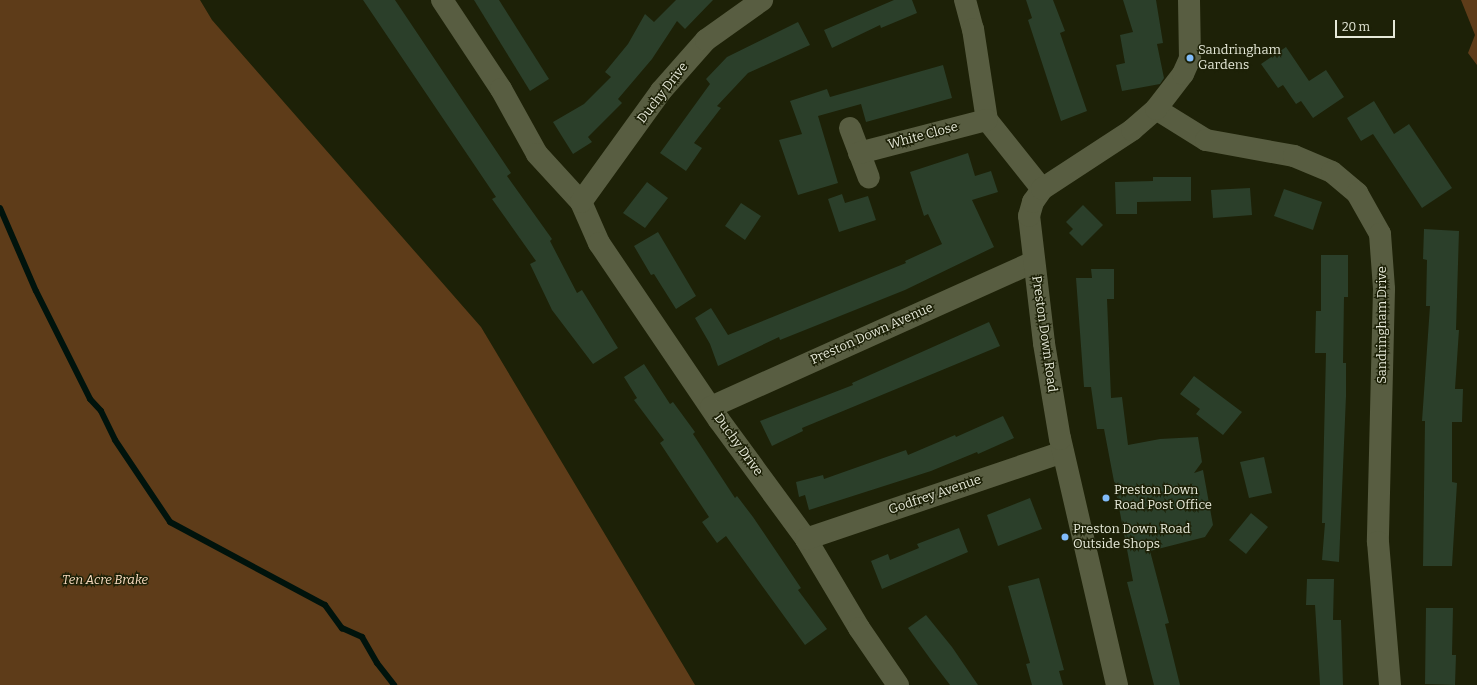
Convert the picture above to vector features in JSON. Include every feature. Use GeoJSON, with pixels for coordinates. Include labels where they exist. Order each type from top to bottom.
{"type":"FeatureCollection","features":[{"type":"Feature","properties":{"kind":"street","name":"Duchy Drive"},"geometry":{"type":"LineString","coordinates":[[442,0],[501,89],[537,154],[581,202],[599,243],[711,407],[806,539],[859,628],[898,685]]}},
{"type":"Feature","properties":{"kind":"street","name":"Duchy Drive"},"geometry":{"type":"LineString","coordinates":[[581,202],[662,92],[706,40],[762,0]]}},
{"type":"Feature","properties":{"kind":"street"},"geometry":{"type":"LineString","coordinates":[[965,0],[973,29],[987,120],[1042,188],[1132,130],[1156,109],[1183,74],[1190,58],[1189,0]]}},
{"type":"Feature","properties":{"kind":"street","name":"Sandringham Drive"},"geometry":{"type":"LineString","coordinates":[[1156,109],[1206,140],[1294,156],[1332,172],[1357,192],[1380,234],[1384,289],[1378,542],[1390,685]]}},
{"type":"Feature","properties":{"kind":"street","name":"White Close"},"geometry":{"type":"LineString","coordinates":[[859,153],[987,120]]}},
{"type":"Feature","properties":{"kind":"street"},"geometry":{"type":"LineString","coordinates":[[850,128],[869,178]]}},
{"type":"Feature","properties":{"kind":"street","name":"Preston Down Road"},"geometry":{"type":"LineString","coordinates":[[1042,188],[1033,202],[1029,216],[1033,262],[1063,452],[1117,685]]}},
{"type":"Feature","properties":{"kind":"street","name":"Preston Down Avenue"},"geometry":{"type":"LineString","coordinates":[[711,407],[1033,262]]}},
{"type":"Feature","properties":{"kind":"street","name":"Godfrey Avenue"},"geometry":{"type":"LineString","coordinates":[[806,539],[1063,452]]}},
{"type":"Feature","properties":{"kind":"green space","name":"Ten Acre Brake"},"geometry":{"type":"Polygon","coordinates":[[[0,0],[200,0],[212,20],[481,327],[695,685],[0,685],[0,0]]]}},
{"type":"Feature","properties":{"kind":"green space"},"geometry":{"type":"Polygon","coordinates":[[[1461,0],[1477,0],[1477,65],[1468,53],[1475,35],[1461,0]]]}},
{"type":"Feature","properties":{"kind":"building"},"geometry":{"type":"Polygon","coordinates":[[[363,0],[395,0],[511,173],[507,176],[552,239],[550,241],[577,293],[582,290],[618,348],[593,364],[552,310],[530,264],[536,261],[492,199],[496,197],[363,0]]]}},
{"type":"Feature","properties":{"kind":"building"},"geometry":{"type":"Polygon","coordinates":[[[474,0],[499,0],[549,79],[530,91],[474,0]]]}},
{"type":"Feature","properties":{"kind":"building"},"geometry":{"type":"Polygon","coordinates":[[[676,0],[713,0],[685,29],[677,21],[652,59],[618,99],[622,103],[588,137],[592,142],[573,154],[553,122],[584,104],[611,77],[605,72],[628,44],[645,14],[654,22],[676,0]]]}},
{"type":"Feature","properties":{"kind":"building"},"geometry":{"type":"Polygon","coordinates":[[[894,0],[912,0],[917,13],[881,28],[880,25],[832,48],[824,30],[894,0]]]}},
{"type":"Feature","properties":{"kind":"building"},"geometry":{"type":"Polygon","coordinates":[[[1026,0],[1053,0],[1065,31],[1060,33],[1087,111],[1061,121],[1028,20],[1032,18],[1026,0]]]}},
{"type":"Feature","properties":{"kind":"building"},"geometry":{"type":"Polygon","coordinates":[[[1123,0],[1156,0],[1163,43],[1157,44],[1164,78],[1160,84],[1122,91],[1116,65],[1125,63],[1120,35],[1133,32],[1123,0]]]}},
{"type":"Feature","properties":{"kind":"building"},"geometry":{"type":"Polygon","coordinates":[[[798,22],[810,45],[748,73],[717,106],[721,108],[694,143],[702,148],[686,171],[660,153],[710,84],[706,79],[727,57],[798,22]]]}},
{"type":"Feature","properties":{"kind":"building"},"geometry":{"type":"Polygon","coordinates":[[[1286,47],[1309,81],[1326,70],[1344,97],[1313,118],[1301,101],[1296,104],[1283,85],[1278,88],[1261,64],[1286,47]]]}},
{"type":"Feature","properties":{"kind":"building"},"geometry":{"type":"Polygon","coordinates":[[[943,65],[952,98],[866,122],[861,104],[818,116],[838,183],[798,195],[779,140],[802,134],[790,101],[827,89],[830,97],[943,65]]]}},
{"type":"Feature","properties":{"kind":"building"},"geometry":{"type":"Polygon","coordinates":[[[1374,101],[1394,134],[1409,124],[1452,188],[1422,208],[1373,134],[1361,141],[1347,118],[1374,101]]]}},
{"type":"Feature","properties":{"kind":"building"},"geometry":{"type":"Polygon","coordinates":[[[968,153],[975,176],[991,171],[998,192],[972,200],[994,247],[905,290],[780,340],[779,337],[718,366],[710,344],[695,318],[711,308],[728,335],[906,263],[905,261],[942,244],[928,214],[924,216],[910,172],[968,153]]]}},
{"type":"Feature","properties":{"kind":"building"},"geometry":{"type":"Polygon","coordinates":[[[1153,177],[1191,177],[1191,201],[1137,202],[1137,214],[1116,214],[1115,182],[1153,181],[1153,177]]]}},
{"type":"Feature","properties":{"kind":"building"},"geometry":{"type":"Polygon","coordinates":[[[647,182],[668,198],[645,228],[623,213],[647,182]]]}},
{"type":"Feature","properties":{"kind":"building"},"geometry":{"type":"Polygon","coordinates":[[[1250,188],[1252,215],[1213,218],[1211,190],[1250,188]]]}},
{"type":"Feature","properties":{"kind":"building"},"geometry":{"type":"Polygon","coordinates":[[[1284,189],[1322,202],[1313,230],[1274,216],[1284,189]]]}},
{"type":"Feature","properties":{"kind":"building"},"geometry":{"type":"Polygon","coordinates":[[[842,194],[845,203],[868,196],[876,220],[839,232],[828,199],[842,194]]]}},
{"type":"Feature","properties":{"kind":"building"},"geometry":{"type":"Polygon","coordinates":[[[741,203],[761,216],[745,240],[725,226],[741,203]]]}},
{"type":"Feature","properties":{"kind":"building"},"geometry":{"type":"Polygon","coordinates":[[[1083,205],[1103,225],[1082,246],[1069,233],[1073,229],[1066,222],[1083,205]]]}},
{"type":"Feature","properties":{"kind":"building"},"geometry":{"type":"Polygon","coordinates":[[[1424,229],[1459,231],[1456,330],[1459,330],[1455,389],[1463,389],[1462,422],[1452,422],[1452,482],[1457,483],[1452,566],[1423,566],[1425,421],[1422,421],[1430,306],[1426,306],[1427,260],[1423,259],[1424,229]]]}},
{"type":"Feature","properties":{"kind":"building"},"geometry":{"type":"Polygon","coordinates":[[[658,232],[696,296],[676,309],[654,274],[651,275],[634,246],[658,232]]]}},
{"type":"Feature","properties":{"kind":"building"},"geometry":{"type":"Polygon","coordinates":[[[1321,255],[1348,255],[1348,297],[1344,297],[1343,363],[1346,363],[1346,396],[1339,562],[1322,560],[1325,523],[1322,523],[1326,353],[1315,353],[1316,311],[1321,311],[1321,255]]]}},
{"type":"Feature","properties":{"kind":"building"},"geometry":{"type":"Polygon","coordinates":[[[1091,269],[1114,269],[1114,299],[1107,299],[1111,398],[1122,397],[1128,445],[1160,439],[1198,437],[1202,462],[1194,473],[1203,470],[1213,525],[1205,537],[1150,551],[1169,623],[1165,624],[1180,685],[1154,685],[1127,582],[1133,581],[1104,429],[1097,429],[1091,387],[1084,387],[1076,278],[1092,278],[1091,269]]]}},
{"type":"Feature","properties":{"kind":"building"},"geometry":{"type":"Polygon","coordinates":[[[989,322],[1000,346],[802,428],[803,431],[772,446],[760,421],[853,385],[852,383],[989,322]]]}},
{"type":"Feature","properties":{"kind":"building"},"geometry":{"type":"Polygon","coordinates":[[[644,364],[670,404],[673,402],[695,432],[693,434],[735,498],[737,496],[753,517],[801,588],[798,590],[827,629],[805,645],[726,536],[717,543],[702,522],[709,517],[660,443],[664,440],[634,400],[637,398],[624,377],[644,364]]]}},
{"type":"Feature","properties":{"kind":"building"},"geometry":{"type":"Polygon","coordinates":[[[1194,376],[1242,412],[1223,435],[1196,414],[1200,409],[1180,394],[1194,376]]]}},
{"type":"Feature","properties":{"kind":"building"},"geometry":{"type":"Polygon","coordinates":[[[1003,416],[1014,438],[978,454],[977,452],[931,471],[809,510],[805,495],[799,497],[796,482],[823,475],[824,479],[906,450],[908,455],[955,435],[956,437],[1003,416]]]}},
{"type":"Feature","properties":{"kind":"building"},"geometry":{"type":"Polygon","coordinates":[[[1264,457],[1272,493],[1249,498],[1240,462],[1264,457]]]}},
{"type":"Feature","properties":{"kind":"building"},"geometry":{"type":"Polygon","coordinates":[[[1030,498],[1042,529],[998,546],[987,515],[1030,498]]]}},
{"type":"Feature","properties":{"kind":"building"},"geometry":{"type":"Polygon","coordinates":[[[1251,513],[1268,527],[1246,554],[1229,540],[1251,513]]]}},
{"type":"Feature","properties":{"kind":"building"},"geometry":{"type":"Polygon","coordinates":[[[959,528],[968,552],[882,589],[871,561],[888,554],[890,560],[919,548],[917,544],[959,528]]]}},
{"type":"Feature","properties":{"kind":"building"},"geometry":{"type":"Polygon","coordinates":[[[1039,578],[1064,670],[1059,671],[1063,685],[1032,685],[1026,664],[1030,663],[1008,586],[1039,578]]]}},
{"type":"Feature","properties":{"kind":"building"},"geometry":{"type":"Polygon","coordinates":[[[1307,579],[1334,579],[1333,620],[1341,620],[1343,685],[1320,685],[1315,605],[1306,605],[1307,579]]]}},
{"type":"Feature","properties":{"kind":"building"},"geometry":{"type":"Polygon","coordinates":[[[1426,608],[1453,608],[1452,655],[1456,655],[1455,685],[1425,684],[1426,608]]]}},
{"type":"Feature","properties":{"kind":"building"},"geometry":{"type":"Polygon","coordinates":[[[926,615],[952,647],[978,685],[950,685],[931,660],[908,628],[926,615]]]}},
{"type":"Feature","properties":{"kind":"waterway"},"geometry":{"type":"LineString","coordinates":[[0,208],[36,291],[90,399],[101,411],[115,440],[170,522],[325,605],[342,628],[362,637],[377,663],[394,685]]}},
{"type":"Feature","properties":{"kind":"place","name":"Sandringham Gardens"},"geometry":{"type":"Point","coordinates":[1190,58]}},
{"type":"Feature","properties":{"kind":"place","name":"Preston Down Road Post Office"},"geometry":{"type":"Point","coordinates":[1106,498]}},
{"type":"Feature","properties":{"kind":"place","name":"Preston Down Road Outside Shops"},"geometry":{"type":"Point","coordinates":[1065,537]}}]}
